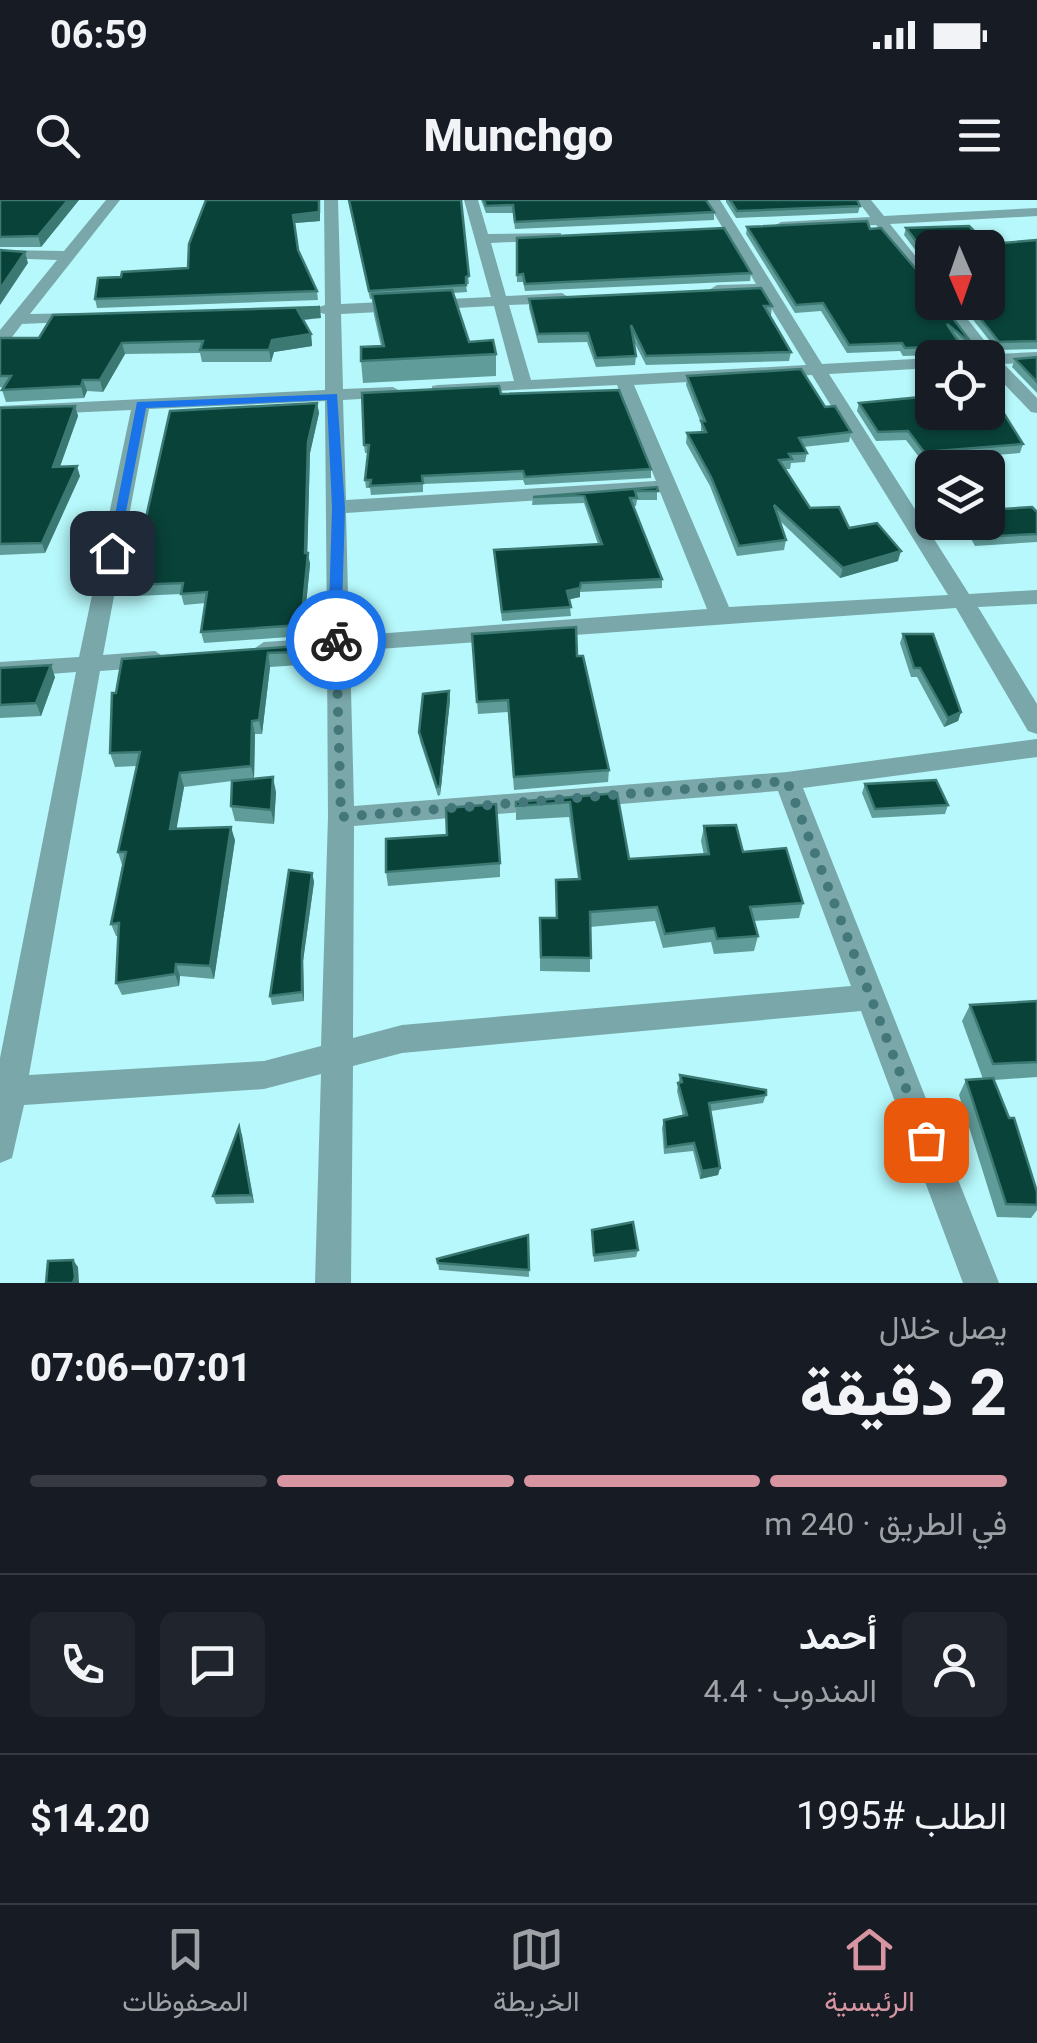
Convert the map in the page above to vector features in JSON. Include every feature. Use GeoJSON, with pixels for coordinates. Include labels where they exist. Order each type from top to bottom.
{"type":"FeatureCollection","features":[{"type":"Feature","properties":{"kind":"street"},"geometry":{"type":"LineString","coordinates":[[0,341],[113,200]]}},
{"type":"Feature","properties":{"kind":"street"},"geometry":{"type":"LineString","coordinates":[[331,200],[341,817],[332,1283]]}},
{"type":"Feature","properties":{"kind":"street"},"geometry":{"type":"LineString","coordinates":[[471,200],[524,384]]}},
{"type":"Feature","properties":{"kind":"street"},"geometry":{"type":"LineString","coordinates":[[713,200],[764,288],[966,602],[1037,725]]}},
{"type":"Feature","properties":{"kind":"street"},"geometry":{"type":"LineString","coordinates":[[864,200],[915,265]]}},
{"type":"Feature","properties":{"kind":"street"},"geometry":{"type":"LineString","coordinates":[[1004,200],[1037,231]]}},
{"type":"Feature","properties":{"kind":"street"},"geometry":{"type":"LineString","coordinates":[[768,226],[1037,212]]}},
{"type":"Feature","properties":{"kind":"street"},"geometry":{"type":"LineString","coordinates":[[481,240],[577,236]]}},
{"type":"Feature","properties":{"kind":"street"},"geometry":{"type":"LineString","coordinates":[[0,254],[66,256]]}},
{"type":"Feature","properties":{"kind":"street"},"geometry":{"type":"LineString","coordinates":[[708,291],[764,288]]}},
{"type":"Feature","properties":{"kind":"street"},"geometry":{"type":"LineString","coordinates":[[293,311],[577,298]]}},
{"type":"Feature","properties":{"kind":"street"},"geometry":{"type":"LineString","coordinates":[[18,318],[109,317]]}},
{"type":"Feature","properties":{"kind":"street"},"geometry":{"type":"LineString","coordinates":[[959,320],[974,340]]}},
{"type":"Feature","properties":{"kind":"street"},"geometry":{"type":"LineString","coordinates":[[1005,359],[1037,357]]}},
{"type":"Feature","properties":{"kind":"street"},"geometry":{"type":"LineString","coordinates":[[0,411],[915,364]]}},
{"type":"Feature","properties":{"kind":"street"},"geometry":{"type":"LineString","coordinates":[[1005,376],[1037,408]]}},
{"type":"Feature","properties":{"kind":"street"},"geometry":{"type":"LineString","coordinates":[[622,378],[721,615]]}},
{"type":"Feature","properties":{"kind":"street"},"geometry":{"type":"LineString","coordinates":[[0,1147],[6,1092],[141,404]]}},
{"type":"Feature","properties":{"kind":"street"},"geometry":{"type":"LineString","coordinates":[[338,508],[669,486]]}},
{"type":"Feature","properties":{"kind":"street"},"geometry":{"type":"LineString","coordinates":[[241,652],[721,615],[1037,597]]}},
{"type":"Feature","properties":{"kind":"street"},"geometry":{"type":"LineString","coordinates":[[0,670],[184,656]]}},
{"type":"Feature","properties":{"kind":"street"},"geometry":{"type":"LineString","coordinates":[[341,817],[787,781],[1037,748]]}},
{"type":"Feature","properties":{"kind":"street"},"geometry":{"type":"LineString","coordinates":[[787,781],[980,1283]]}},
{"type":"Feature","properties":{"kind":"street"},"geometry":{"type":"LineString","coordinates":[[6,1092],[264,1075],[402,1039],[870,997]]}},
{"type":"Feature","properties":{"kind":"building"},"geometry":{"type":"Polygon","coordinates":[[[0,200],[68,200],[38,236],[0,237],[0,200]]]}},
{"type":"Feature","properties":{"kind":"building"},"geometry":{"type":"Polygon","coordinates":[[[206,200],[319,200],[319,212],[293,215],[298,250],[317,291],[95,299],[98,278],[121,277],[122,272],[188,268],[189,244],[206,200]]]}},
{"type":"Feature","properties":{"kind":"building"},"geometry":{"type":"Polygon","coordinates":[[[349,200],[461,200],[469,276],[466,285],[369,291],[349,200]]]}},
{"type":"Feature","properties":{"kind":"building"},"geometry":{"type":"Polygon","coordinates":[[[484,200],[706,200],[714,212],[515,222],[513,205],[486,206],[484,200]]]}},
{"type":"Feature","properties":{"kind":"building"},"geometry":{"type":"Polygon","coordinates":[[[730,200],[857,200],[860,206],[737,211],[730,200]]]}},
{"type":"Feature","properties":{"kind":"building"},"geometry":{"type":"Polygon","coordinates":[[[867,221],[870,229],[881,228],[915,268],[915,320],[954,320],[969,340],[947,324],[957,340],[915,340],[915,348],[905,348],[902,343],[849,345],[823,303],[796,305],[747,227],[867,221]]]}},
{"type":"Feature","properties":{"kind":"building"},"geometry":{"type":"Polygon","coordinates":[[[969,226],[973,230],[915,230],[915,240],[906,228],[969,226]]]}},
{"type":"Feature","properties":{"kind":"building"},"geometry":{"type":"Polygon","coordinates":[[[724,228],[751,273],[525,284],[523,274],[517,275],[517,238],[724,228]]]}},
{"type":"Feature","properties":{"kind":"building"},"geometry":{"type":"Polygon","coordinates":[[[1037,240],[1037,341],[997,340],[981,320],[1005,320],[1005,243],[1037,240]]]}},
{"type":"Feature","properties":{"kind":"building"},"geometry":{"type":"Polygon","coordinates":[[[0,250],[25,252],[0,289],[0,250]]]}},
{"type":"Feature","properties":{"kind":"building"},"geometry":{"type":"Polygon","coordinates":[[[761,288],[772,306],[764,306],[791,352],[646,356],[631,325],[636,356],[596,358],[588,333],[538,334],[529,299],[761,288]]]}},
{"type":"Feature","properties":{"kind":"building"},"geometry":{"type":"Polygon","coordinates":[[[452,290],[469,342],[493,340],[496,354],[361,361],[361,347],[384,346],[372,294],[452,290]]]}},
{"type":"Feature","properties":{"kind":"building"},"geometry":{"type":"Polygon","coordinates":[[[320,307],[297,309],[311,334],[272,340],[269,350],[200,350],[203,341],[122,343],[100,380],[83,380],[81,386],[2,390],[11,376],[0,376],[0,338],[39,338],[53,315],[320,307]]]}},
{"type":"Feature","properties":{"kind":"building"},"geometry":{"type":"Polygon","coordinates":[[[1037,357],[1037,382],[1015,359],[1037,357]]]}},
{"type":"Feature","properties":{"kind":"building"},"geometry":{"type":"Polygon","coordinates":[[[801,369],[825,407],[835,406],[851,432],[799,438],[807,453],[789,454],[792,459],[779,460],[810,508],[839,507],[849,528],[877,523],[901,551],[843,568],[774,505],[786,540],[739,546],[711,477],[687,433],[706,432],[687,376],[801,369]]]}},
{"type":"Feature","properties":{"kind":"building"},"geometry":{"type":"Polygon","coordinates":[[[499,386],[501,394],[619,390],[651,469],[525,477],[523,471],[422,476],[423,483],[370,486],[371,480],[365,480],[369,445],[364,445],[362,393],[499,386]]]}},
{"type":"Feature","properties":{"kind":"building"},"geometry":{"type":"Polygon","coordinates":[[[915,398],[915,430],[1005,430],[1005,415],[1023,444],[922,450],[908,431],[878,432],[859,403],[915,398]]]}},
{"type":"Feature","properties":{"kind":"building"},"geometry":{"type":"Polygon","coordinates":[[[317,403],[308,442],[308,553],[301,625],[201,632],[207,592],[181,594],[183,583],[133,585],[151,522],[145,522],[170,411],[317,403]]]}},
{"type":"Feature","properties":{"kind":"building"},"geometry":{"type":"Polygon","coordinates":[[[75,406],[53,467],[77,466],[42,543],[0,544],[0,408],[75,406]]]}},
{"type":"Feature","properties":{"kind":"building"},"geometry":{"type":"Polygon","coordinates":[[[657,487],[658,491],[635,491],[637,498],[630,498],[662,579],[581,583],[580,588],[567,591],[571,607],[502,612],[494,550],[602,544],[584,495],[533,497],[657,487]]]}},
{"type":"Feature","properties":{"kind":"building"},"geometry":{"type":"Polygon","coordinates":[[[1032,507],[1037,512],[1037,534],[1005,536],[1005,509],[1032,507]]]}},
{"type":"Feature","properties":{"kind":"building"},"geometry":{"type":"Polygon","coordinates":[[[576,627],[577,656],[583,656],[609,770],[514,777],[508,700],[477,702],[472,634],[576,627]]]}},
{"type":"Feature","properties":{"kind":"building"},"geometry":{"type":"Polygon","coordinates":[[[903,634],[933,634],[961,712],[948,718],[920,668],[914,668],[903,634]]]}},
{"type":"Feature","properties":{"kind":"building"},"geometry":{"type":"Polygon","coordinates":[[[298,646],[297,652],[268,653],[259,720],[252,721],[251,766],[180,773],[170,829],[231,827],[210,966],[176,964],[175,974],[116,983],[119,923],[111,924],[126,852],[118,852],[140,752],[110,753],[112,693],[116,693],[122,659],[298,646]]]}},
{"type":"Feature","properties":{"kind":"building"},"geometry":{"type":"Polygon","coordinates":[[[51,665],[36,703],[0,705],[0,668],[51,665]]]}},
{"type":"Feature","properties":{"kind":"building"},"geometry":{"type":"Polygon","coordinates":[[[449,691],[437,787],[419,732],[423,694],[449,691]]]}},
{"type":"Feature","properties":{"kind":"building"},"geometry":{"type":"Polygon","coordinates":[[[273,777],[271,810],[231,806],[232,781],[273,777]]]}},
{"type":"Feature","properties":{"kind":"building"},"geometry":{"type":"Polygon","coordinates":[[[936,780],[948,805],[875,809],[865,784],[936,780]]]}},
{"type":"Feature","properties":{"kind":"building"},"geometry":{"type":"Polygon","coordinates":[[[617,793],[629,859],[709,854],[704,826],[736,825],[743,852],[786,848],[803,903],[750,907],[758,936],[717,939],[714,928],[665,934],[657,907],[590,912],[591,958],[541,957],[540,918],[557,918],[556,880],[580,879],[570,802],[516,806],[516,802],[617,793]]]}},
{"type":"Feature","properties":{"kind":"building"},"geometry":{"type":"Polygon","coordinates":[[[496,804],[500,863],[386,872],[386,839],[447,835],[446,808],[496,804]]]}},
{"type":"Feature","properties":{"kind":"building"},"geometry":{"type":"Polygon","coordinates":[[[289,870],[312,873],[302,952],[302,992],[270,996],[289,870]]]}},
{"type":"Feature","properties":{"kind":"building"},"geometry":{"type":"Polygon","coordinates":[[[1037,1001],[1037,1062],[993,1064],[970,1005],[1037,1001]]]}},
{"type":"Feature","properties":{"kind":"building"},"geometry":{"type":"Polygon","coordinates":[[[680,1075],[766,1090],[766,1095],[709,1103],[720,1168],[702,1171],[694,1143],[666,1147],[664,1120],[687,1115],[678,1083],[682,1082],[680,1075]]]}},
{"type":"Feature","properties":{"kind":"building"},"geometry":{"type":"Polygon","coordinates":[[[993,1078],[1009,1118],[1014,1118],[1037,1192],[1037,1205],[1006,1204],[966,1080],[993,1078]]]}},
{"type":"Feature","properties":{"kind":"building"},"geometry":{"type":"Polygon","coordinates":[[[239,1127],[251,1195],[213,1196],[239,1127]]]}},
{"type":"Feature","properties":{"kind":"building"},"geometry":{"type":"Polygon","coordinates":[[[633,1222],[638,1250],[594,1255],[592,1230],[633,1222]]]}},
{"type":"Feature","properties":{"kind":"building"},"geometry":{"type":"Polygon","coordinates":[[[528,1235],[529,1270],[438,1263],[437,1259],[528,1235]]]}},
{"type":"Feature","properties":{"kind":"building"},"geometry":{"type":"Polygon","coordinates":[[[73,1260],[73,1283],[46,1283],[48,1261],[73,1260]]]}},
{"type":"Feature","properties":{"kind":"way so far"},"geometry":{"type":"LineString","coordinates":[[336,640],[341,817],[787,781],[926,1140]]}},
{"type":"Feature","properties":{"kind":"route"},"geometry":{"type":"LineString","coordinates":[[112,553],[141,404],[332,396],[338,508],[336,640]]}}]}
